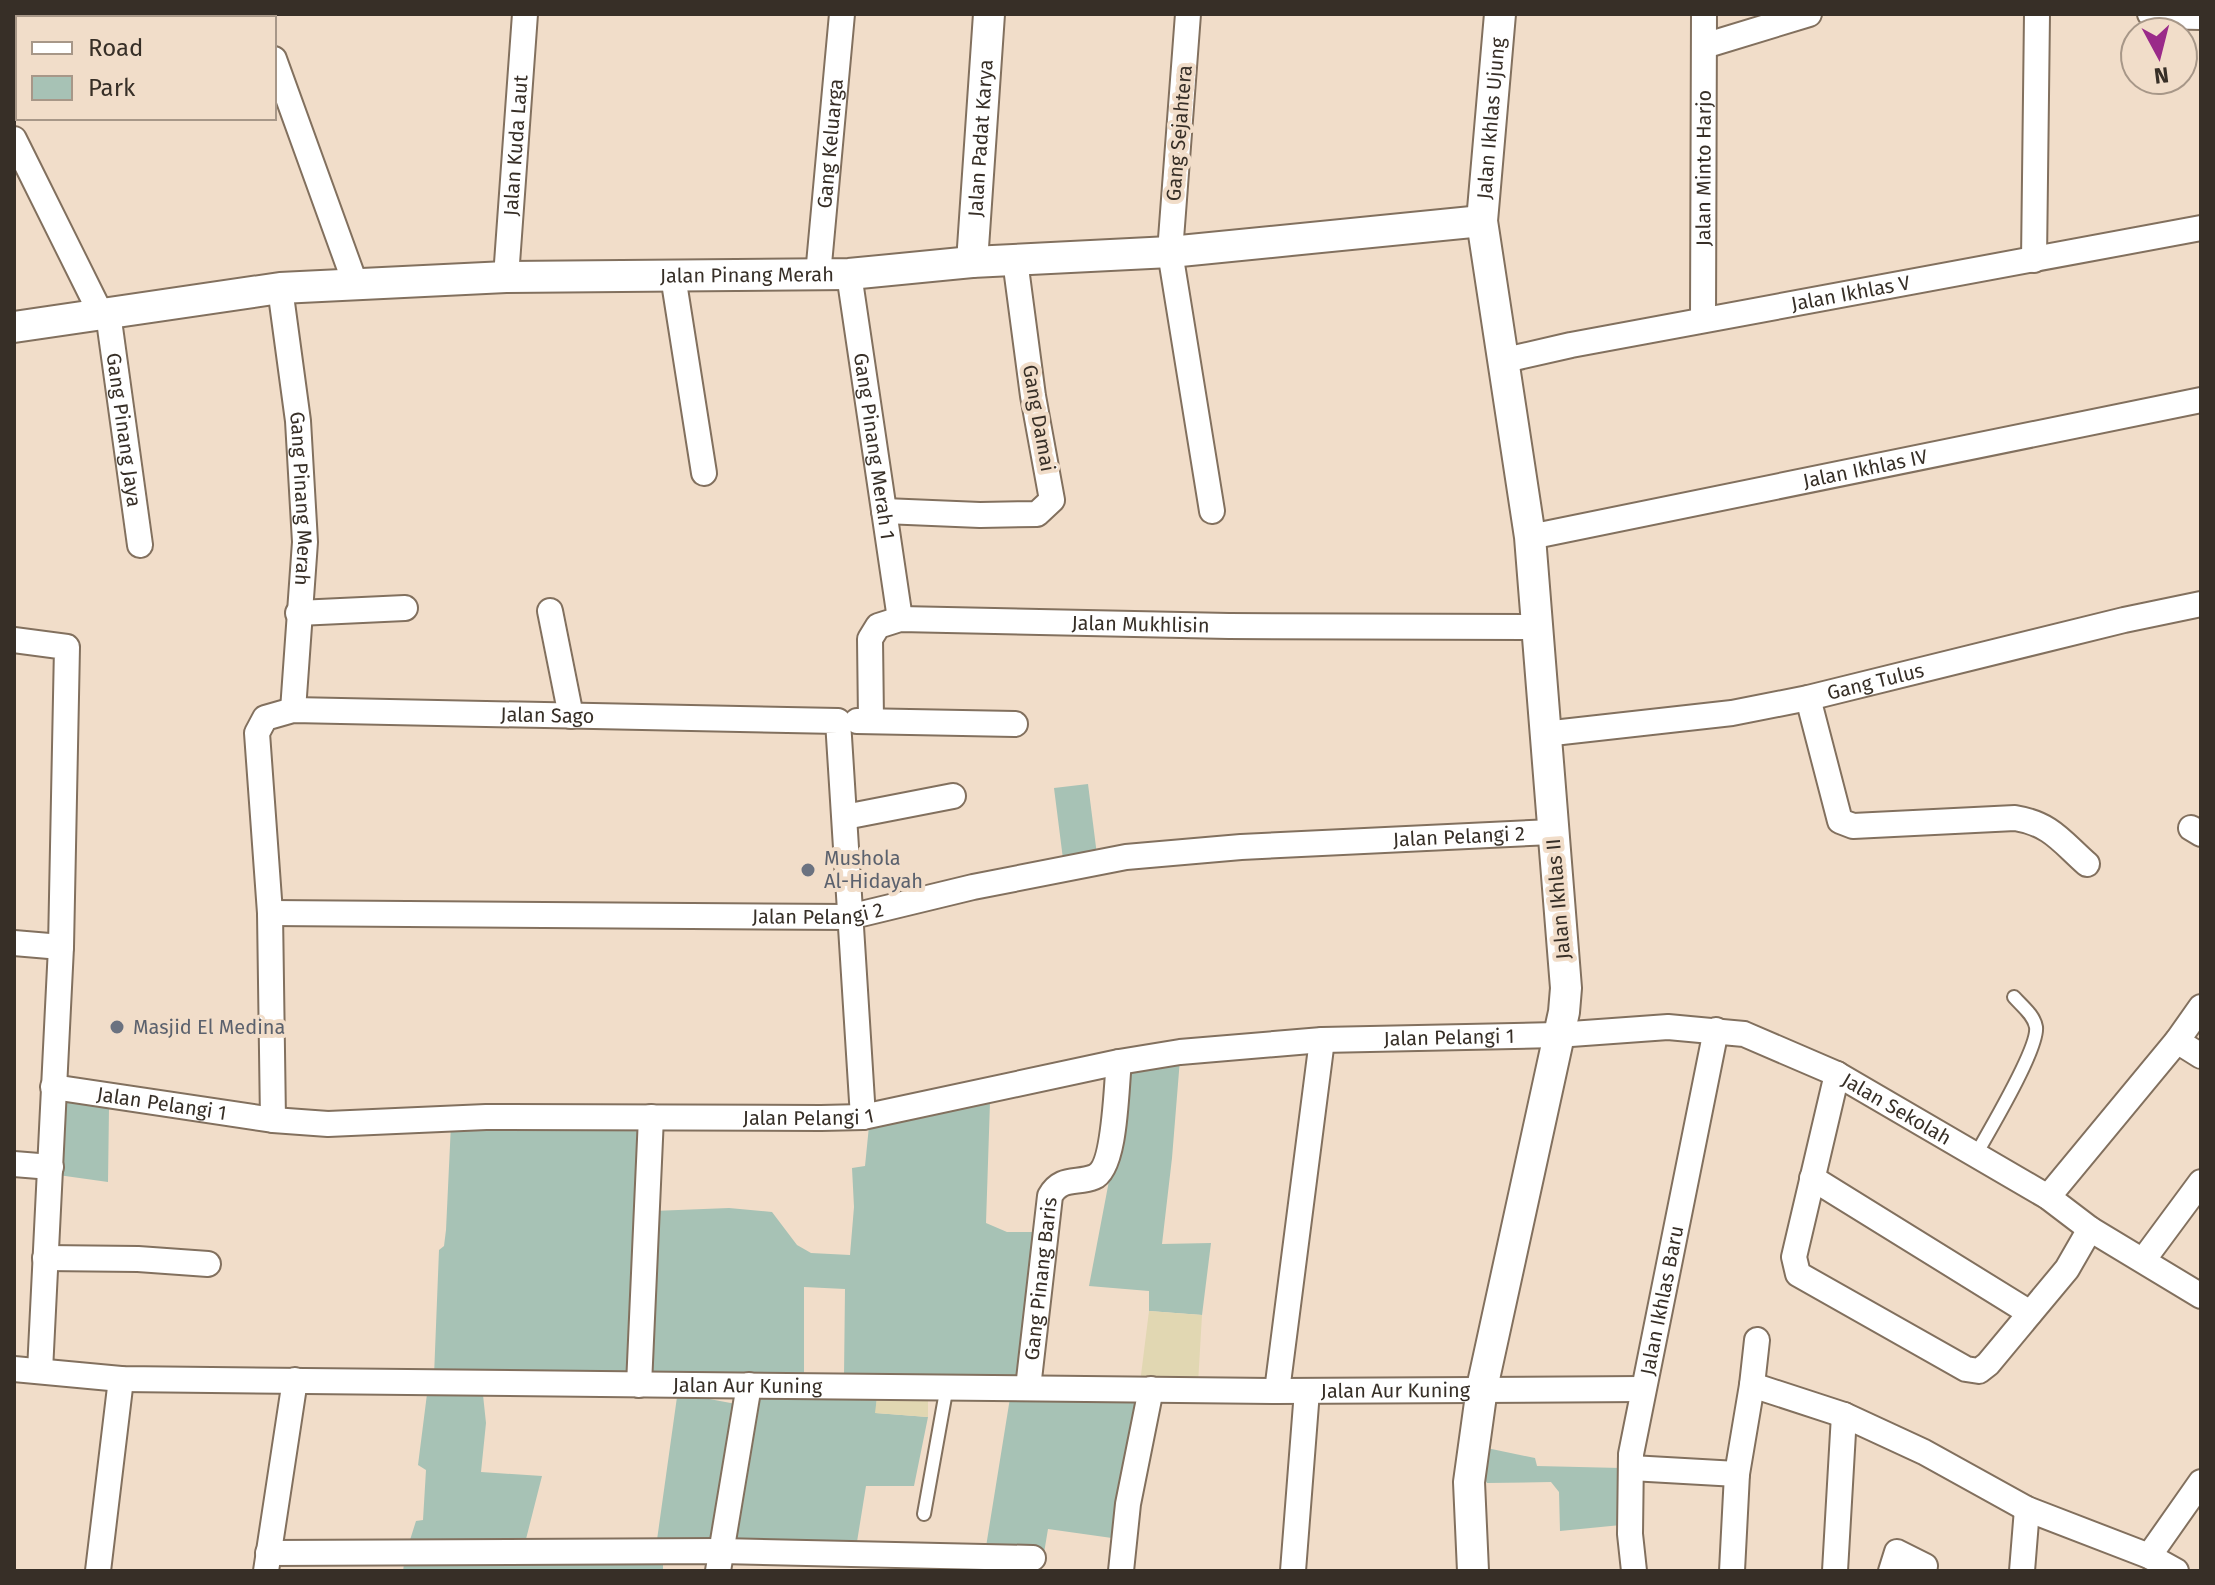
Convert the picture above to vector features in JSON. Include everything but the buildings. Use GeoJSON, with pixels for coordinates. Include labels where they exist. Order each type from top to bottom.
{"type":"FeatureCollection","features":[{"type":"Feature","properties":{"kind":"street","name":"Jalan Kuda Laut"},"geometry":{"type":"LineString","coordinates":[[506,277],[525,14]]}},
{"type":"Feature","properties":{"kind":"street","name":"Gang Keluarga"},"geometry":{"type":"LineString","coordinates":[[818,275],[842,14]]}},
{"type":"Feature","properties":{"kind":"street","name":"Jalan Padat Karya"},"geometry":{"type":"LineString","coordinates":[[972,262],[989,14]]}},
{"type":"Feature","properties":{"kind":"street","name":"Gang Sejahtera"},"geometry":{"type":"LineString","coordinates":[[1188,14],[1170,252],[1212,511]]}},
{"type":"Feature","properties":{"kind":"street","name":"Jalan Ikhlas Ujung"},"geometry":{"type":"LineString","coordinates":[[1482,221],[1500,14]]}},
{"type":"Feature","properties":{"kind":"street","name":"Jalan Minto Harjo"},"geometry":{"type":"LineString","coordinates":[[1703,320],[1704,14]]}},
{"type":"Feature","properties":{"kind":"street"},"geometry":{"type":"LineString","coordinates":[[1704,46],[1809,14]]}},
{"type":"Feature","properties":{"kind":"street"},"geometry":{"type":"LineString","coordinates":[[2034,260],[2037,14]]}},
{"type":"Feature","properties":{"kind":"street"},"geometry":{"type":"LineString","coordinates":[[2150,14],[2201,17]]}},
{"type":"Feature","properties":{"kind":"street"},"geometry":{"type":"LineString","coordinates":[[276,65],[355,283]]}},
{"type":"Feature","properties":{"kind":"street","name":"Gang Pinang Jaya"},"geometry":{"type":"LineString","coordinates":[[14,139],[104,314],[140,545]]}},
{"type":"Feature","properties":{"kind":"street","name":"Jalan Pinang Merah"},"geometry":{"type":"LineString","coordinates":[[14,327],[280,288],[506,277],[849,274],[972,262],[1170,252],[1482,221]]}},
{"type":"Feature","properties":{"kind":"street","name":"Jalan Ikhlas II"},"geometry":{"type":"LineString","coordinates":[[1473,1571],[1469,1482],[1482,1388],[1566,988],[1530,537],[1482,221]]}},
{"type":"Feature","properties":{"kind":"street","name":"Jalan Ikhlas V"},"geometry":{"type":"LineString","coordinates":[[1501,361],[1571,345],[2201,228]]}},
{"type":"Feature","properties":{"kind":"street","name":"Gang Damai"},"geometry":{"type":"LineString","coordinates":[[884,511],[1037,514],[1052,500],[1033,396],[1015,260]]}},
{"type":"Feature","properties":{"kind":"street","name":"Gang Pinang Merah 1"},"geometry":{"type":"LineString","coordinates":[[849,274],[900,619]]}},
{"type":"Feature","properties":{"kind":"street"},"geometry":{"type":"LineString","coordinates":[[673,276],[704,473]]}},
{"type":"Feature","properties":{"kind":"street","name":"Gang Pinang Merah"},"geometry":{"type":"LineString","coordinates":[[280,288],[298,421],[305,542],[293,710]]}},
{"type":"Feature","properties":{"kind":"street","name":"Jalan Ikhlas IV"},"geometry":{"type":"LineString","coordinates":[[1530,537],[2201,400]]}},
{"type":"Feature","properties":{"kind":"street","name":"Gang Tulus"},"geometry":{"type":"LineString","coordinates":[[1544,734],[1732,713],[1808,698],[2201,604]]}},
{"type":"Feature","properties":{"kind":"street"},"geometry":{"type":"LineString","coordinates":[[298,613],[405,608]]}},
{"type":"Feature","properties":{"kind":"street"},"geometry":{"type":"LineString","coordinates":[[550,611],[571,716]]}},
{"type":"Feature","properties":{"kind":"street"},"geometry":{"type":"LineString","coordinates":[[871,720],[870,639],[878,626],[900,619]]}},
{"type":"Feature","properties":{"kind":"street","name":"Jalan Mukhlisin"},"geometry":{"type":"LineString","coordinates":[[900,619],[1229,626],[1536,627]]}},
{"type":"Feature","properties":{"kind":"street"},"geometry":{"type":"LineString","coordinates":[[14,640],[67,647],[61,947],[40,1371]]}},
{"type":"Feature","properties":{"kind":"street"},"geometry":{"type":"LineString","coordinates":[[1808,698],[1840,821],[1853,826],[2024,819],[2048,828],[2087,864]]}},
{"type":"Feature","properties":{"kind":"street","name":"Jalan Sago"},"geometry":{"type":"LineString","coordinates":[[273,1120],[270,913],[257,733],[265,718],[293,710],[838,721]]}},
{"type":"Feature","properties":{"kind":"street"},"geometry":{"type":"LineString","coordinates":[[863,1117],[838,721],[1015,724]]}},
{"type":"Feature","properties":{"kind":"street"},"geometry":{"type":"LineString","coordinates":[[845,817],[953,796]]}},
{"type":"Feature","properties":{"kind":"street","name":"Jalan Pelangi 2"},"geometry":{"type":"LineString","coordinates":[[270,913],[849,917],[973,887],[1126,857],[1241,847],[1552,832]]}},
{"type":"Feature","properties":{"kind":"street"},"geometry":{"type":"LineString","coordinates":[[14,943],[61,947]]}},
{"type":"Feature","properties":{"kind":"street"},"geometry":{"type":"LineString","coordinates":[[2048,1197],[2177,1041],[2201,1007]]}},
{"type":"Feature","properties":{"kind":"street","name":"Jalan Sekolah"},"geometry":{"type":"LineString","coordinates":[[1557,1035],[1668,1027],[1744,1034],[1837,1074],[2048,1197],[2090,1229],[2201,1296]]}},
{"type":"Feature","properties":{"kind":"street","name":"Jalan Ikhlas Baru"},"geometry":{"type":"LineString","coordinates":[[1634,1571],[1630,1534],[1631,1454],[1716,1030]]}},
{"type":"Feature","properties":{"kind":"street","name":"Jalan Pelangi 1"},"geometry":{"type":"LineString","coordinates":[[53,1087],[273,1120],[328,1124],[486,1117],[863,1117],[1119,1062],[1180,1052],[1322,1040],[1557,1035]]}},
{"type":"Feature","properties":{"kind":"street"},"geometry":{"type":"LineString","coordinates":[[1277,1391],[1322,1040]]}},
{"type":"Feature","properties":{"kind":"street"},"geometry":{"type":"LineString","coordinates":[[2177,1041],[2201,1056]]}},
{"type":"Feature","properties":{"kind":"street","name":"Gang Pinang Baris"},"geometry":{"type":"LineString","coordinates":[[1028,1388],[1050,1196],[1061,1183],[1093,1178],[1106,1166],[1119,1062]]}},
{"type":"Feature","properties":{"kind":"street"},"geometry":{"type":"LineString","coordinates":[[1837,1074],[1794,1257],[1798,1274],[1966,1369],[1979,1371],[2067,1269],[2090,1229]]}},
{"type":"Feature","properties":{"kind":"street"},"geometry":{"type":"LineString","coordinates":[[639,1385],[651,1117]]}},
{"type":"Feature","properties":{"kind":"street"},"geometry":{"type":"LineString","coordinates":[[14,1164],[51,1167]]}},
{"type":"Feature","properties":{"kind":"street"},"geometry":{"type":"LineString","coordinates":[[1812,1178],[2030,1313]]}},
{"type":"Feature","properties":{"kind":"street"},"geometry":{"type":"LineString","coordinates":[[2144,1259],[2201,1182]]}},
{"type":"Feature","properties":{"kind":"street"},"geometry":{"type":"LineString","coordinates":[[45,1258],[138,1259],[208,1264]]}},
{"type":"Feature","properties":{"kind":"street"},"geometry":{"type":"LineString","coordinates":[[1732,1571],[1737,1474],[1757,1340]]}},
{"type":"Feature","properties":{"kind":"street","name":"Jalan Aur Kuning"},"geometry":{"type":"LineString","coordinates":[[14,1369],[121,1379],[1277,1391],[1643,1389]]}},
{"type":"Feature","properties":{"kind":"street"},"geometry":{"type":"LineString","coordinates":[[98,1571],[121,1379]]}},
{"type":"Feature","properties":{"kind":"street"},"geometry":{"type":"LineString","coordinates":[[295,1380],[267,1562],[1033,1558]]}},
{"type":"Feature","properties":{"kind":"street"},"geometry":{"type":"LineString","coordinates":[[720,1561],[749,1385]]}},
{"type":"Feature","properties":{"kind":"street"},"geometry":{"type":"LineString","coordinates":[[1752,1385],[1844,1415],[1924,1452],[2027,1509],[2149,1556],[2176,1571]]}},
{"type":"Feature","properties":{"kind":"street"},"geometry":{"type":"LineString","coordinates":[[1121,1571],[1128,1504],[1151,1389]]}},
{"type":"Feature","properties":{"kind":"street"},"geometry":{"type":"LineString","coordinates":[[1293,1571],[1307,1391]]}},
{"type":"Feature","properties":{"kind":"street"},"geometry":{"type":"LineString","coordinates":[[1835,1571],[1844,1415]]}},
{"type":"Feature","properties":{"kind":"street"},"geometry":{"type":"LineString","coordinates":[[1631,1468],[1737,1474]]}},
{"type":"Feature","properties":{"kind":"street"},"geometry":{"type":"LineString","coordinates":[[2149,1556],[2201,1482]]}},
{"type":"Feature","properties":{"kind":"street"},"geometry":{"type":"LineString","coordinates":[[2022,1571],[2027,1509]]}},
{"type":"Feature","properties":{"kind":"street"},"geometry":{"type":"LineString","coordinates":[[1891,1571],[1897,1552],[1925,1566]]}},
{"type":"Feature","properties":{"kind":"lane"},"geometry":{"type":"LineString","coordinates":[[1975,1156],[2030,1051],[2036,1032],[2031,1016],[2014,997]]}},
{"type":"Feature","properties":{"kind":"lane"},"geometry":{"type":"LineString","coordinates":[[924,1514],[947,1386]]}},
{"type":"Feature","properties":{"kind":"green space"},"geometry":{"type":"Polygon","coordinates":[[[1088,784],[1097,855],[1063,859],[1054,788],[1088,784]]]}},
{"type":"Feature","properties":{"kind":"green space"},"geometry":{"type":"Polygon","coordinates":[[[1180,1059],[1162,1244],[1211,1243],[1202,1315],[1149,1311],[1149,1291],[1089,1286],[1116,1144],[1125,1070],[1180,1059]]]}},
{"type":"Feature","properties":{"kind":"green space"},"geometry":{"type":"Polygon","coordinates":[[[65,1102],[109,1108],[108,1182],[58,1175],[65,1102]]]}},
{"type":"Feature","properties":{"kind":"green space"},"geometry":{"type":"Polygon","coordinates":[[[990,1102],[986,1223],[1007,1232],[1039,1232],[1021,1375],[844,1376],[845,1289],[804,1287],[804,1379],[649,1376],[653,1211],[729,1208],[772,1212],[797,1245],[811,1253],[850,1255],[854,1207],[852,1168],[865,1166],[869,1126],[990,1102]]]}},
{"type":"Feature","properties":{"kind":"green space"},"geometry":{"type":"Polygon","coordinates":[[[451,1124],[641,1126],[633,1376],[434,1376],[439,1250],[444,1246],[446,1230],[451,1124]]]}},
{"type":"Feature","properties":{"kind":"green space"},"geometry":{"type":"Polygon","coordinates":[[[427,1394],[483,1395],[486,1423],[481,1472],[542,1476],[525,1543],[410,1540],[416,1521],[423,1520],[426,1470],[418,1465],[427,1394]]]}},
{"type":"Feature","properties":{"kind":"green space"},"geometry":{"type":"Polygon","coordinates":[[[677,1397],[736,1404],[718,1547],[656,1547],[677,1397]]]}},
{"type":"Feature","properties":{"kind":"green space"},"geometry":{"type":"Polygon","coordinates":[[[877,1397],[876,1413],[928,1417],[914,1486],[866,1486],[856,1548],[733,1547],[754,1398],[877,1397]]]}},
{"type":"Feature","properties":{"kind":"green space"},"geometry":{"type":"Polygon","coordinates":[[[1141,1397],[1119,1539],[1048,1529],[1044,1553],[985,1553],[1010,1398],[1141,1397]]]}},
{"type":"Feature","properties":{"kind":"green space"},"geometry":{"type":"Polygon","coordinates":[[[1482,1447],[1535,1458],[1537,1466],[1621,1468],[1621,1525],[1560,1531],[1559,1492],[1551,1482],[1487,1483],[1482,1474],[1482,1447]]]}},
{"type":"Feature","properties":{"kind":"green space"},"geometry":{"type":"Polygon","coordinates":[[[632,1560],[663,1563],[663,1571],[403,1571],[404,1564],[613,1563],[632,1560]]]}},
{"type":"Feature","properties":{"kind":"sand"},"geometry":{"type":"Polygon","coordinates":[[[1149,1311],[1202,1315],[1198,1384],[1140,1383],[1149,1311]]]}},
{"type":"Feature","properties":{"kind":"sand"},"geometry":{"type":"Polygon","coordinates":[[[877,1397],[928,1397],[928,1417],[875,1413],[877,1397]]]}},
{"type":"Feature","properties":{"kind":"place","name":"Mushola Al-Hidayah"},"geometry":{"type":"Point","coordinates":[808,870]}},
{"type":"Feature","properties":{"kind":"place","name":"Masjid El Medina"},"geometry":{"type":"Point","coordinates":[117,1027]}}]}
